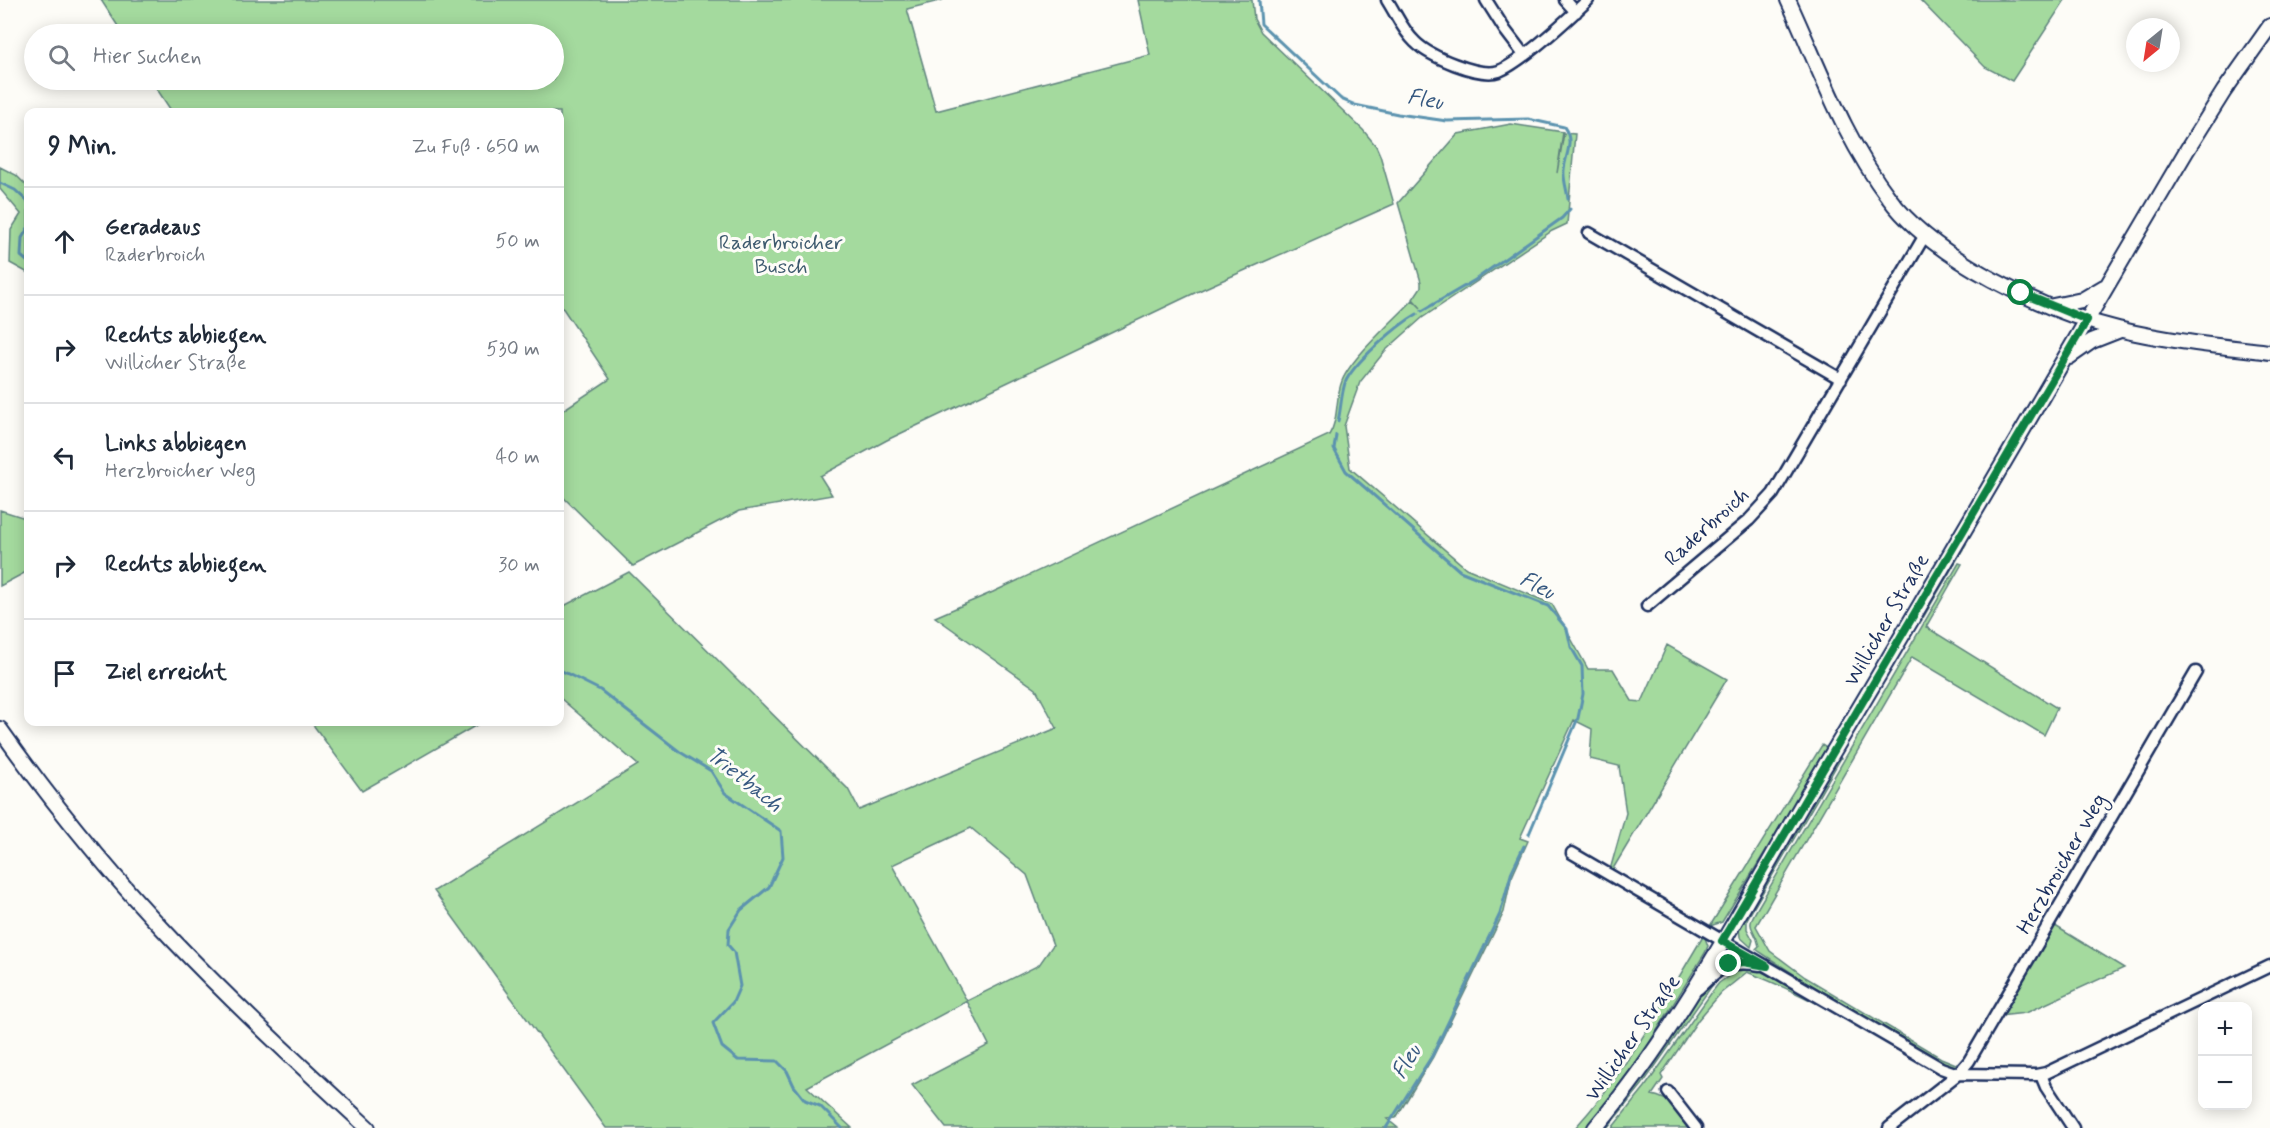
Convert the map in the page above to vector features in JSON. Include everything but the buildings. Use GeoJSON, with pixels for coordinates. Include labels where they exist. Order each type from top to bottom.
{"type":"FeatureCollection","features":[{"type":"Feature","properties":{"kind":"main road"},"geometry":{"type":"LineString","coordinates":[[1788,0],[1828,91],[1870,170],[1896,208],[1925,235],[1985,274],[2051,306],[2087,320],[2121,330],[2176,340],[2270,352]]}},
{"type":"Feature","properties":{"kind":"main road","name":"Willicher Straße"},"geometry":{"type":"LineString","coordinates":[[1595,1128],[1630,1084],[1685,1002],[2163,189],[2224,91],[2270,26]]}},
{"type":"Feature","properties":{"kind":"main road"},"geometry":{"type":"LineString","coordinates":[[2051,306],[2066,305],[2082,300],[2108,284]]}},
{"type":"Feature","properties":{"kind":"main road"},"geometry":{"type":"LineString","coordinates":[[2062,362],[2092,341],[2121,330]]}},
{"type":"Feature","properties":{"kind":"main road"},"geometry":{"type":"LineString","coordinates":[[0,729],[81,836],[143,908],[238,1006],[368,1128]]}},
{"type":"Feature","properties":{"kind":"street"},"geometry":{"type":"LineString","coordinates":[[1388,0],[1415,43],[1429,53],[1484,73],[1493,73],[1505,68],[1524,55],[1588,0]]}},
{"type":"Feature","properties":{"kind":"street"},"geometry":{"type":"LineString","coordinates":[[1486,0],[1504,30],[1524,55]]}},
{"type":"Feature","properties":{"kind":"street"},"geometry":{"type":"LineString","coordinates":[[1565,0],[1576,12]]}},
{"type":"Feature","properties":{"kind":"street"},"geometry":{"type":"LineString","coordinates":[[1589,233],[1841,379]]}},
{"type":"Feature","properties":{"kind":"street","name":"Raderbroich"},"geometry":{"type":"LineString","coordinates":[[1647,606],[1765,505],[1784,477],[1925,235]]}},
{"type":"Feature","properties":{"kind":"street","name":"Herzbroicher Weg"},"geometry":{"type":"LineString","coordinates":[[1888,1128],[1958,1074],[1969,1061],[2196,672]]}},
{"type":"Feature","properties":{"kind":"street"},"geometry":{"type":"LineString","coordinates":[[1572,853],[1941,1068],[1958,1074],[2041,1075],[2270,966]]}},
{"type":"Feature","properties":{"kind":"street"},"geometry":{"type":"LineString","coordinates":[[1685,1002],[1718,969],[1726,965],[1738,962],[1767,966]]}},
{"type":"Feature","properties":{"kind":"street"},"geometry":{"type":"LineString","coordinates":[[2041,1075],[2046,1087],[2073,1128]]}},
{"type":"Feature","properties":{"kind":"street"},"geometry":{"type":"LineString","coordinates":[[1668,1092],[1696,1128]]}},
{"type":"Feature","properties":{"kind":"green space","name":"Raderbroicher Busch"},"geometry":{"type":"Polygon","coordinates":[[[101,0],[943,0],[907,9],[936,111],[1150,55],[1138,0],[1252,0],[1254,19],[1261,32],[1363,130],[1376,146],[1394,204],[1203,289],[887,440],[820,476],[832,495],[739,511],[633,566],[564,498],[564,409],[610,379],[564,310],[564,108],[169,108],[158,90],[564,90],[564,24],[117,24],[101,0]]]}},
{"type":"Feature","properties":{"kind":"green space"},"geometry":{"type":"Polygon","coordinates":[[[1920,0],[2065,0],[2012,81],[1985,67],[1920,0]]]}},
{"type":"Feature","properties":{"kind":"green space"},"geometry":{"type":"Polygon","coordinates":[[[1511,124],[1563,132],[1557,173],[1564,133],[1575,134],[1567,224],[1552,231],[1422,318],[1385,351],[1360,382],[1344,426],[1350,468],[1466,568],[1552,604],[1588,669],[1613,669],[1632,701],[1642,702],[1667,645],[1727,679],[1608,877],[1626,813],[1619,766],[1590,759],[1592,729],[1574,720],[1520,838],[1528,841],[1511,879],[1504,912],[1433,1057],[1396,1118],[1387,1119],[1398,1128],[946,1128],[912,1085],[989,1045],[967,1001],[807,1087],[852,1128],[606,1128],[434,891],[638,765],[564,701],[564,606],[629,572],[848,789],[859,810],[1057,728],[1036,689],[935,617],[1329,435],[1334,423],[1342,381],[1354,361],[1413,300],[1421,308],[1413,299],[1421,287],[1421,282],[1398,203],[1458,134],[1511,124]],[[971,828],[892,865],[967,1001],[1039,965],[1053,945],[1027,875],[971,828]]]}},
{"type":"Feature","properties":{"kind":"green space"},"geometry":{"type":"Polygon","coordinates":[[[0,167],[16,175],[24,183],[24,271],[10,263],[11,230],[21,214],[0,189],[0,167]]]}},
{"type":"Feature","properties":{"kind":"green space"},"geometry":{"type":"Polygon","coordinates":[[[0,510],[24,518],[24,573],[0,586],[0,510]]]}},
{"type":"Feature","properties":{"kind":"green space"},"geometry":{"type":"Polygon","coordinates":[[[1966,544],[1920,623],[1917,622],[1962,545],[1966,544]]]}},
{"type":"Feature","properties":{"kind":"green space"},"geometry":{"type":"Polygon","coordinates":[[[1959,563],[1962,564],[1926,627],[2057,708],[2044,735],[1912,657],[1756,926],[1770,951],[1805,977],[1941,1058],[1956,1064],[1952,1067],[1830,998],[1760,952],[1756,949],[1759,946],[1751,921],[1959,563]]]}},
{"type":"Feature","properties":{"kind":"green space"},"geometry":{"type":"Polygon","coordinates":[[[314,726],[475,726],[362,791],[314,726]]]}},
{"type":"Feature","properties":{"kind":"green space"},"geometry":{"type":"Polygon","coordinates":[[[1822,745],[1828,749],[1722,922],[1710,926],[1822,745]]]}},
{"type":"Feature","properties":{"kind":"green space"},"geometry":{"type":"Polygon","coordinates":[[[1838,757],[1841,758],[1747,919],[1747,929],[1753,940],[1751,947],[1740,937],[1739,928],[1838,757]]]}},
{"type":"Feature","properties":{"kind":"green space"},"geometry":{"type":"Polygon","coordinates":[[[2052,924],[2124,968],[2026,1013],[1998,1016],[2052,924]]]}},
{"type":"Feature","properties":{"kind":"green space"},"geometry":{"type":"Polygon","coordinates":[[[1704,935],[1708,946],[1705,953],[1643,1053],[1587,1128],[1575,1128],[1628,1059],[1704,935]]]}},
{"type":"Feature","properties":{"kind":"green space"},"geometry":{"type":"Polygon","coordinates":[[[1743,966],[1786,983],[1934,1071],[1819,1005],[1747,972],[1721,993],[1698,1020],[1661,1075],[1663,1079],[1652,1095],[1670,1103],[1692,1128],[1612,1128],[1645,1087],[1719,983],[1743,966]]]}},
{"type":"Feature","properties":{"kind":"green space"},"geometry":{"type":"Polygon","coordinates":[[[1736,967],[1720,977],[1711,987],[1642,1085],[1607,1128],[1603,1128],[1638,1086],[1692,1005],[1721,972],[1736,967]]]}},
{"type":"Feature","properties":{"kind":"waterway","name":"Fleu"},"geometry":{"type":"LineString","coordinates":[[1259,0],[1261,24],[1341,99],[1355,105],[1447,121],[1528,119],[1564,127],[1569,138],[1564,173],[1568,199]]}},
{"type":"Feature","properties":{"kind":"waterway","name":"Trietbach"},"geometry":{"type":"LineString","coordinates":[[0,183],[15,190],[24,198]]}},
{"type":"Feature","properties":{"kind":"waterway","name":"Fleu"},"geometry":{"type":"LineString","coordinates":[[1422,311],[1475,280],[1562,218],[1570,209]]}},
{"type":"Feature","properties":{"kind":"waterway","name":"Trietbach"},"geometry":{"type":"LineString","coordinates":[[24,235],[21,256],[24,259]]}},
{"type":"Feature","properties":{"kind":"waterway","name":"Fleu"},"geometry":{"type":"LineString","coordinates":[[1338,421],[1345,383],[1357,365],[1377,345],[1417,314]]}},
{"type":"Feature","properties":{"kind":"waterway","name":"Fleu"},"geometry":{"type":"LineString","coordinates":[[1336,435],[1334,449],[1346,471],[1460,571],[1548,606],[1567,629],[1571,647],[1582,666],[1583,694],[1578,718],[1529,834]]}},
{"type":"Feature","properties":{"kind":"waterway","name":"Trietbach"},"geometry":{"type":"LineString","coordinates":[[564,672],[600,690],[680,752],[711,771],[725,793],[781,831],[783,857],[769,887],[741,910],[729,929],[728,945],[734,952],[740,986],[733,1002],[713,1023],[722,1047],[738,1060],[777,1061],[787,1071],[794,1086],[805,1100],[820,1106],[842,1128]]}},
{"type":"Feature","properties":{"kind":"waterway","name":"Fleu"},"geometry":{"type":"LineString","coordinates":[[1386,1128],[1432,1056],[1500,914],[1512,871],[1524,846]]}},
{"type":"Feature","properties":{"kind":"route"},"geometry":{"type":"LineString","coordinates":[[1729,964],[1743,962],[1767,966],[1722,941],[2087,320],[2021,293]]}}]}
